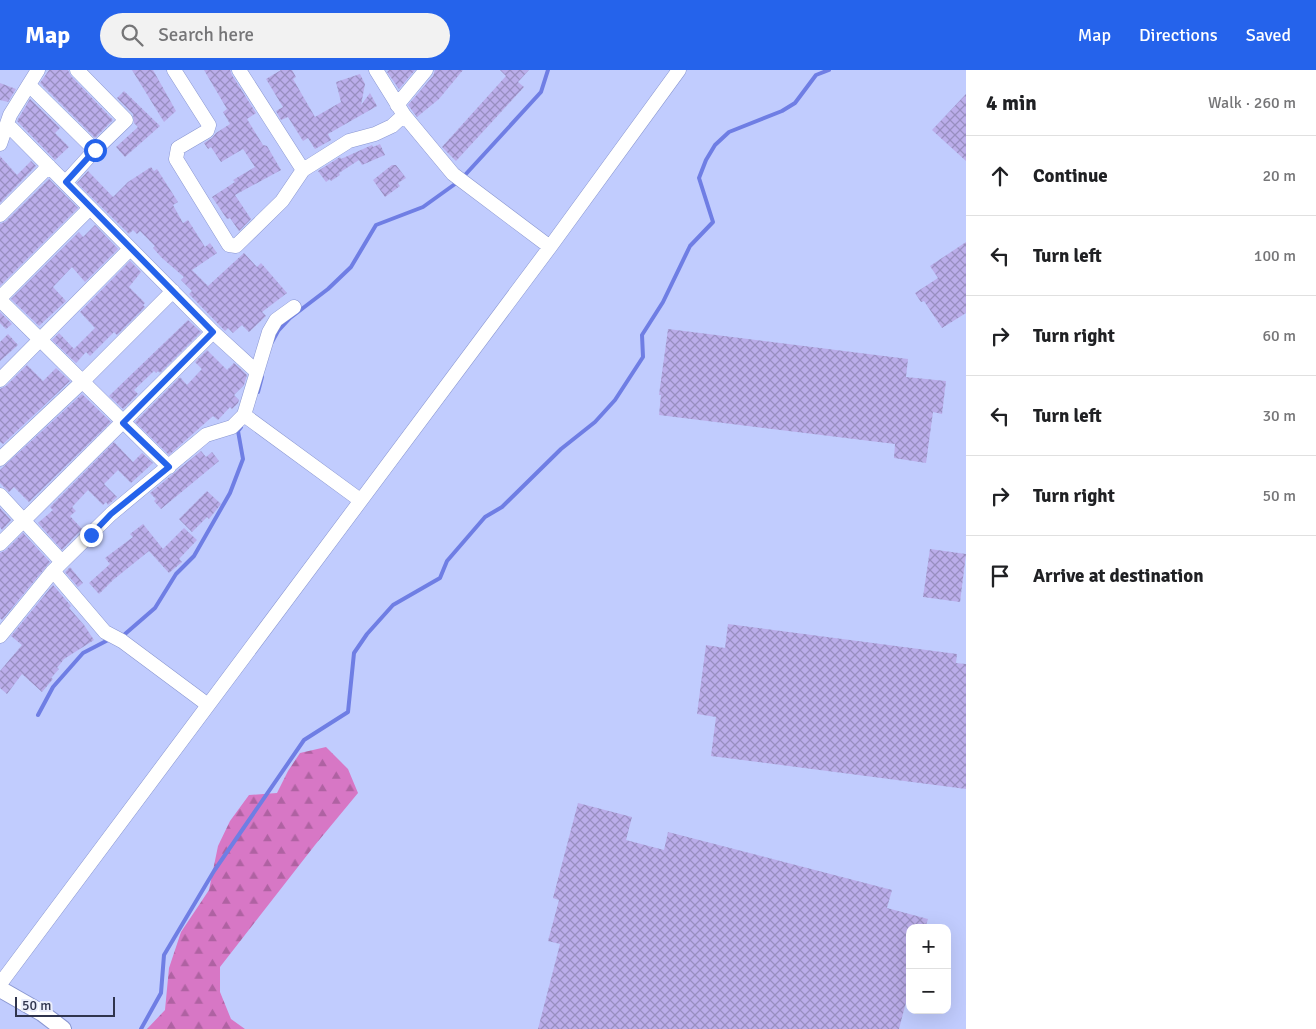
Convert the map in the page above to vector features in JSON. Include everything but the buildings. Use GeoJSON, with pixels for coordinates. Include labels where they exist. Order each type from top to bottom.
{"type":"FeatureCollection","features":[{"type":"Feature","properties":{"kind":"street"},"geometry":{"type":"LineString","coordinates":[[0,144],[6,117],[29,86],[38,70]]}},
{"type":"Feature","properties":{"kind":"street"},"geometry":{"type":"LineString","coordinates":[[66,182],[126,120],[77,70]]}},
{"type":"Feature","properties":{"kind":"street"},"geometry":{"type":"LineString","coordinates":[[174,70],[209,125],[207,131],[178,148],[176,159],[229,245],[236,246],[275,207],[303,170],[349,141],[375,134],[392,126],[426,70]]}},
{"type":"Feature","properties":{"kind":"street"},"geometry":{"type":"LineString","coordinates":[[239,70],[303,170]]}},
{"type":"Feature","properties":{"kind":"street"},"geometry":{"type":"LineString","coordinates":[[376,70],[401,110],[453,174],[550,247]]}},
{"type":"Feature","properties":{"kind":"street"},"geometry":{"type":"LineString","coordinates":[[0,984],[550,247],[678,70]]}},
{"type":"Feature","properties":{"kind":"street"},"geometry":{"type":"LineString","coordinates":[[29,86],[95,150]]}},
{"type":"Feature","properties":{"kind":"street"},"geometry":{"type":"LineString","coordinates":[[6,117],[130,249],[213,332],[257,372]]}},
{"type":"Feature","properties":{"kind":"street"},"geometry":{"type":"LineString","coordinates":[[0,215],[50,166]]}},
{"type":"Feature","properties":{"kind":"street"},"geometry":{"type":"LineString","coordinates":[[90,208],[0,299],[40,341],[169,467]]}},
{"type":"Feature","properties":{"kind":"street"},"geometry":{"type":"LineString","coordinates":[[0,380],[130,249]]}},
{"type":"Feature","properties":{"kind":"street"},"geometry":{"type":"LineString","coordinates":[[0,459],[82,382],[173,291]]}},
{"type":"Feature","properties":{"kind":"street"},"geometry":{"type":"LineString","coordinates":[[0,636],[58,567],[111,514],[206,435],[232,427],[244,415],[270,332],[276,320],[294,307]]}},
{"type":"Feature","properties":{"kind":"street"},"geometry":{"type":"LineString","coordinates":[[0,544],[213,332]]}},
{"type":"Feature","properties":{"kind":"street"},"geometry":{"type":"LineString","coordinates":[[244,415],[360,500]]}},
{"type":"Feature","properties":{"kind":"street"},"geometry":{"type":"LineString","coordinates":[[0,495],[24,520],[105,632],[122,641],[208,705]]}},
{"type":"Feature","properties":{"kind":"street"},"geometry":{"type":"LineString","coordinates":[[0,989],[42,1013],[63,1029]]}},
{"type":"Feature","properties":{"kind":"green space"},"geometry":{"type":"Polygon","coordinates":[[[326,747],[348,769],[358,793],[220,967],[220,992],[231,1019],[245,1029],[147,1029],[165,1010],[169,968],[181,932],[209,890],[218,846],[230,821],[249,795],[277,793],[300,753],[326,747]]]}},
{"type":"Feature","properties":{"kind":"waterway"},"geometry":{"type":"LineString","coordinates":[[465,175],[541,92],[548,70]]}},
{"type":"Feature","properties":{"kind":"waterway"},"geometry":{"type":"LineString","coordinates":[[141,1029],[161,993],[164,955],[214,871],[304,740],[348,712],[354,653],[367,634],[393,605],[440,578],[447,561],[485,517],[502,507],[561,449],[595,422],[615,400],[643,357],[642,335],[663,302],[690,246],[713,222],[699,178],[706,160],[715,145],[729,132],[782,111],[795,103],[816,75],[829,70]]}},
{"type":"Feature","properties":{"kind":"waterway"},"geometry":{"type":"LineString","coordinates":[[272,342],[278,331],[290,318],[328,289],[351,267],[376,225],[423,207],[455,184]]}},
{"type":"Feature","properties":{"kind":"waterway"},"geometry":{"type":"LineString","coordinates":[[258,392],[262,377]]}},
{"type":"Feature","properties":{"kind":"waterway"},"geometry":{"type":"LineString","coordinates":[[125,634],[155,608],[176,574],[194,556],[230,493],[243,459],[238,431],[241,427]]}},
{"type":"Feature","properties":{"kind":"waterway"},"geometry":{"type":"LineString","coordinates":[[38,715],[53,687],[83,653],[110,639]]}},
{"type":"Feature","properties":{"kind":"route"},"geometry":{"type":"LineString","coordinates":[[91,535],[111,514],[169,467],[123,423],[213,332],[66,182],[95,150]]}}]}
